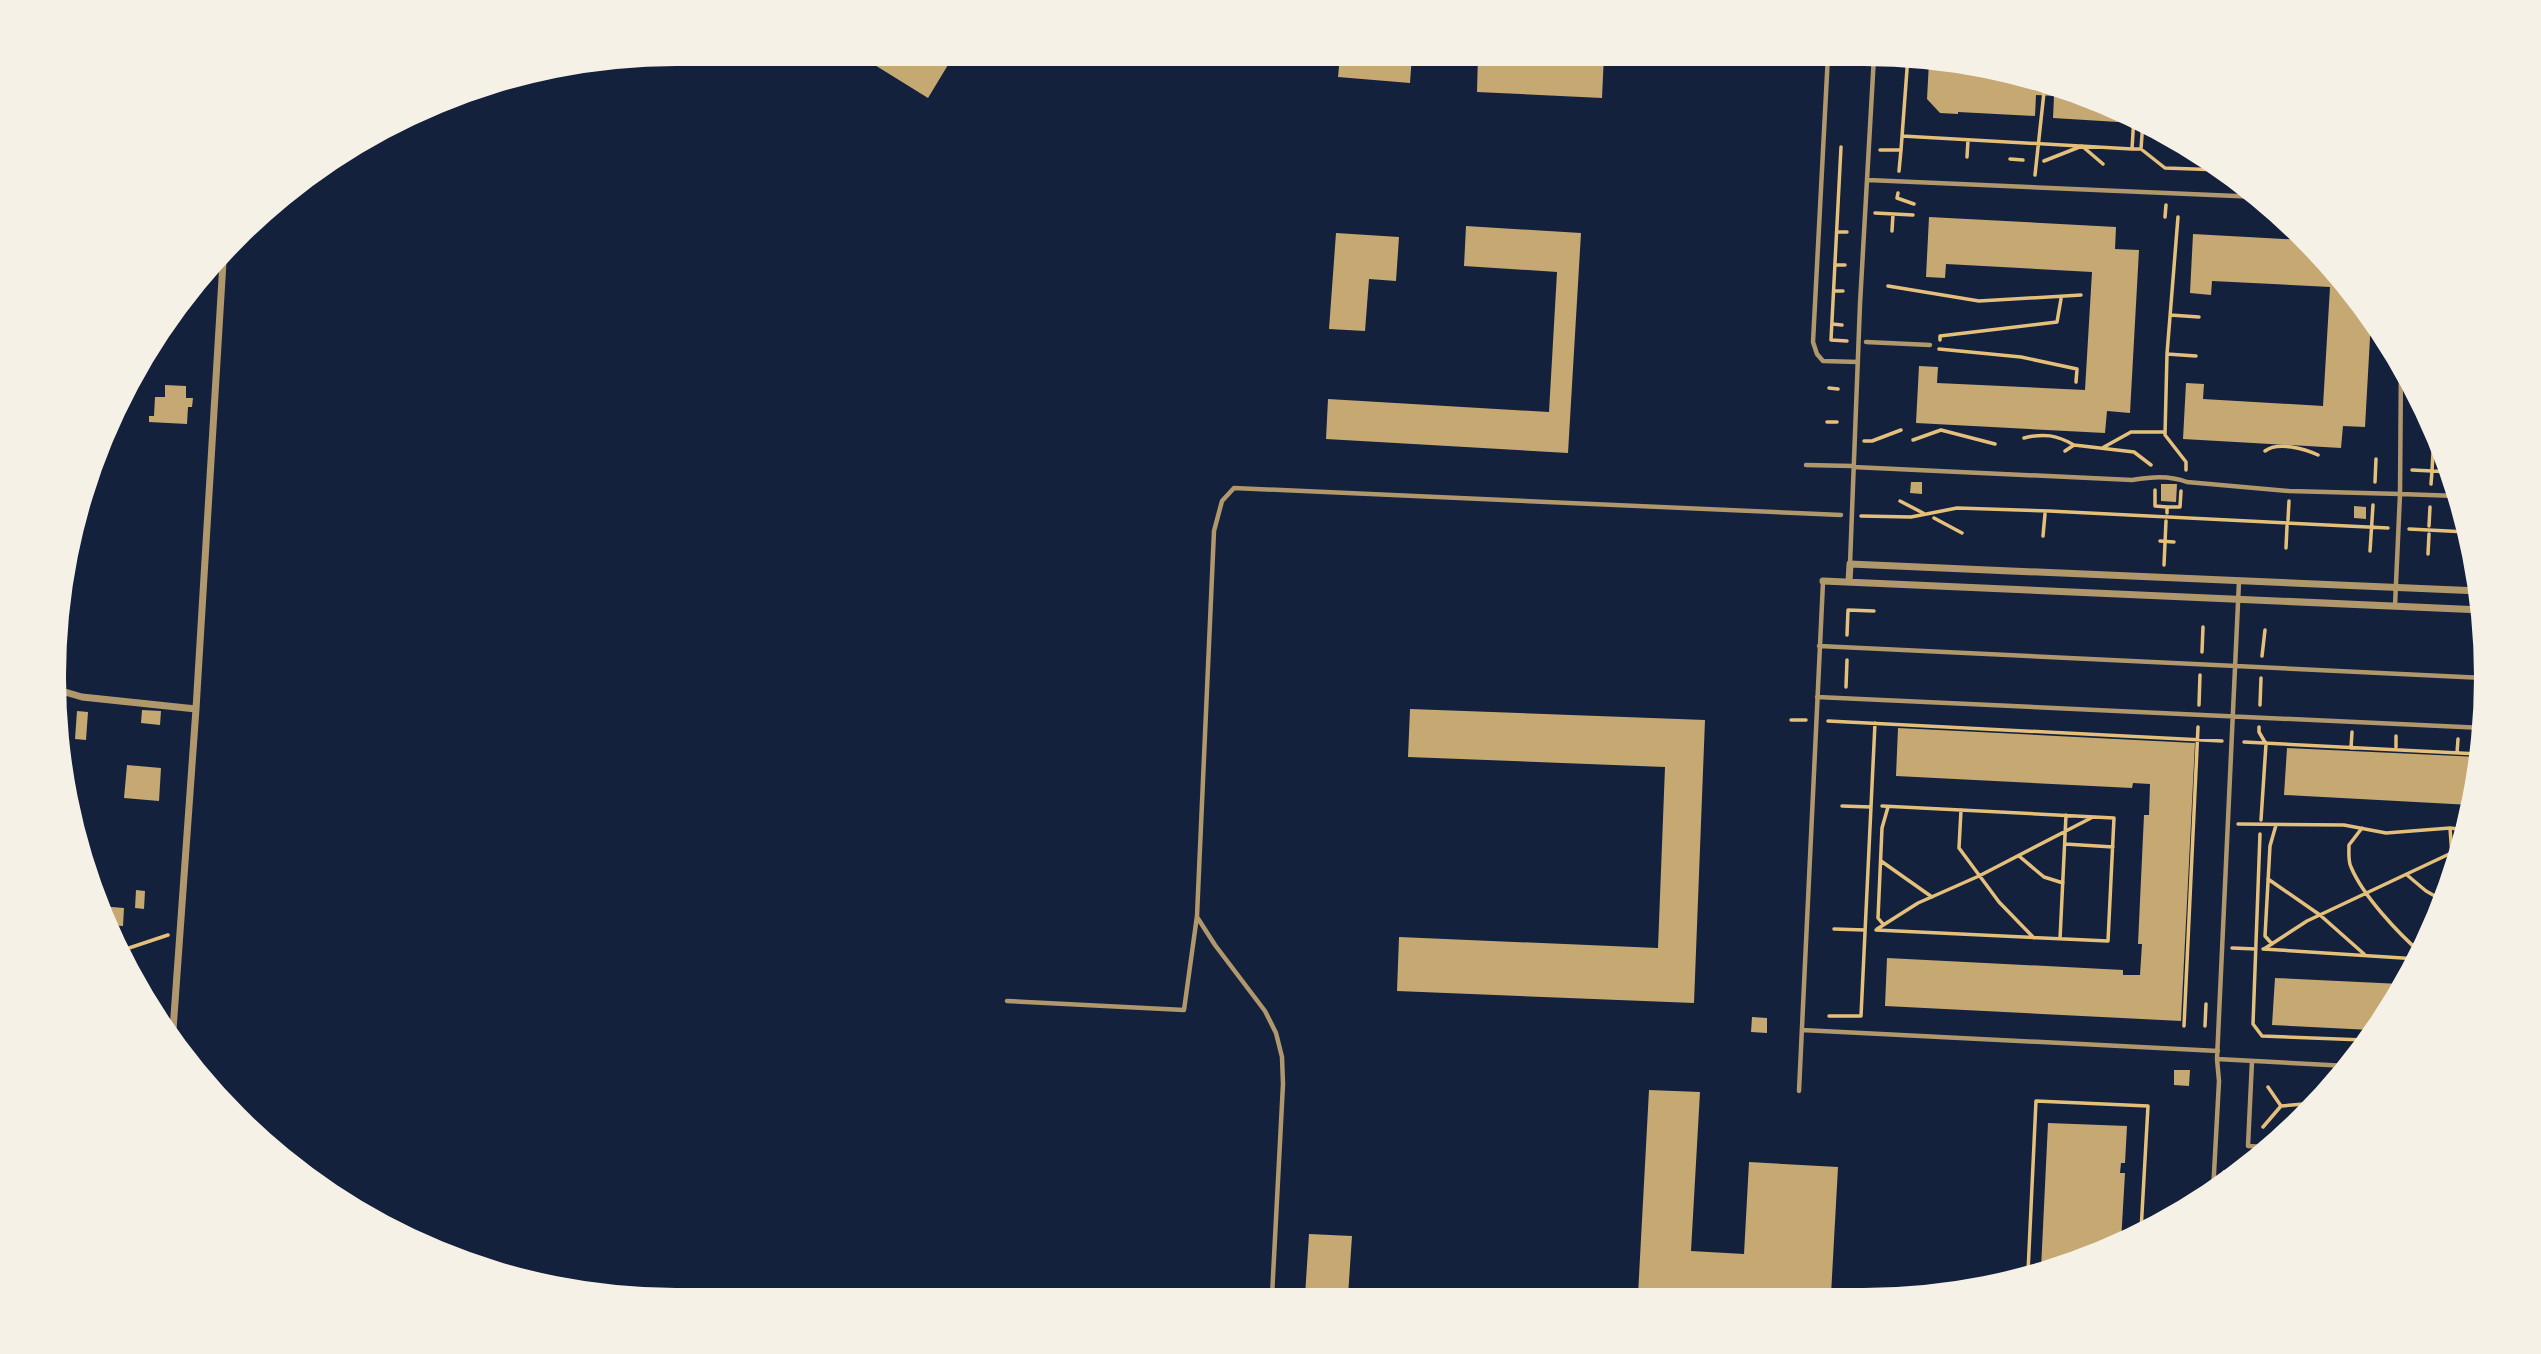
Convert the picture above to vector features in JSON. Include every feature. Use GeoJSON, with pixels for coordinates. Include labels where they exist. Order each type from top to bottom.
{"type":"FeatureCollection","features":[{"type":"Feature","properties":{"kind":"street"},"geometry":{"type":"LineString","coordinates":[[174,1022],[223,269]]}},
{"type":"Feature","properties":{"kind":"street"},"geometry":{"type":"LineString","coordinates":[[1849,582],[1850,564],[2468,591]]}},
{"type":"Feature","properties":{"kind":"street"},"geometry":{"type":"LineString","coordinates":[[1823,581],[2470,609]]}},
{"type":"Feature","properties":{"kind":"street"},"geometry":{"type":"LineString","coordinates":[[67,692],[196,709]]}},
{"type":"Feature","properties":{"kind":"lane"},"geometry":{"type":"LineString","coordinates":[[1827,66],[1813,342],[1823,361],[1858,362]]}},
{"type":"Feature","properties":{"kind":"lane"},"geometry":{"type":"LineString","coordinates":[[1850,564],[1873,66]]}},
{"type":"Feature","properties":{"kind":"lane"},"geometry":{"type":"LineString","coordinates":[[1868,180],[2240,196]]}},
{"type":"Feature","properties":{"kind":"lane"},"geometry":{"type":"LineString","coordinates":[[1866,342],[1930,345]]}},
{"type":"Feature","properties":{"kind":"lane"},"geometry":{"type":"LineString","coordinates":[[2395,606],[2401,386]]}},
{"type":"Feature","properties":{"kind":"lane"},"geometry":{"type":"LineString","coordinates":[[1806,465],[2132,480],[2155,476],[2187,482],[2289,491],[2447,496]]}},
{"type":"Feature","properties":{"kind":"lane"},"geometry":{"type":"LineString","coordinates":[[1007,1001],[1184,1010],[1197,916],[1214,531],[1222,501],[1234,488],[1841,515]]}},
{"type":"Feature","properties":{"kind":"lane"},"geometry":{"type":"LineString","coordinates":[[1799,1091],[1823,581]]}},
{"type":"Feature","properties":{"kind":"lane"},"geometry":{"type":"LineString","coordinates":[[2214,1177],[2239,581]]}},
{"type":"Feature","properties":{"kind":"lane"},"geometry":{"type":"LineString","coordinates":[[1819,646],[2474,678]]}},
{"type":"Feature","properties":{"kind":"lane"},"geometry":{"type":"LineString","coordinates":[[1817,697],[2472,727]]}},
{"type":"Feature","properties":{"kind":"lane"},"geometry":{"type":"LineString","coordinates":[[1197,916],[1215,945],[1265,1011],[1276,1033],[1282,1057],[1283,1084],[1272,1288]]}},
{"type":"Feature","properties":{"kind":"lane"},"geometry":{"type":"LineString","coordinates":[[1802,1030],[2218,1051]]}},
{"type":"Feature","properties":{"kind":"lane"},"geometry":{"type":"LineString","coordinates":[[2217,1059],[2335,1065]]}},
{"type":"Feature","properties":{"kind":"lane"},"geometry":{"type":"LineString","coordinates":[[2252,1061],[2248,1146],[2254,1146]]}},
{"type":"Feature","properties":{"kind":"path"},"geometry":{"type":"LineString","coordinates":[[1899,173],[1907,68]]}},
{"type":"Feature","properties":{"kind":"path"},"geometry":{"type":"LineString","coordinates":[[2035,180],[2044,94]]}},
{"type":"Feature","properties":{"kind":"path"},"geometry":{"type":"LineString","coordinates":[[2132,149],[2133,129]]}},
{"type":"Feature","properties":{"kind":"path"},"geometry":{"type":"LineString","coordinates":[[2141,149],[2142,133]]}},
{"type":"Feature","properties":{"kind":"path"},"geometry":{"type":"LineString","coordinates":[[1902,136],[2141,149],[2165,168],[2203,169]]}},
{"type":"Feature","properties":{"kind":"path"},"geometry":{"type":"LineString","coordinates":[[1967,157],[1968,140]]}},
{"type":"Feature","properties":{"kind":"path"},"geometry":{"type":"LineString","coordinates":[[2044,161],[2082,146]]}},
{"type":"Feature","properties":{"kind":"path"},"geometry":{"type":"LineString","coordinates":[[2082,146],[2103,164]]}},
{"type":"Feature","properties":{"kind":"path"},"geometry":{"type":"LineString","coordinates":[[1841,147],[1831,340],[1849,341]]}},
{"type":"Feature","properties":{"kind":"path"},"geometry":{"type":"LineString","coordinates":[[1877,150],[1901,150]]}},
{"type":"Feature","properties":{"kind":"path"},"geometry":{"type":"LineString","coordinates":[[2010,159],[2023,160]]}},
{"type":"Feature","properties":{"kind":"path"},"geometry":{"type":"LineString","coordinates":[[1898,190],[1898,198],[1914,204]]}},
{"type":"Feature","properties":{"kind":"path"},"geometry":{"type":"LineString","coordinates":[[2165,217],[2166,203]]}},
{"type":"Feature","properties":{"kind":"path"},"geometry":{"type":"LineString","coordinates":[[1873,213],[1913,215]]}},
{"type":"Feature","properties":{"kind":"path"},"geometry":{"type":"LineString","coordinates":[[1892,231],[1893,214]]}},
{"type":"Feature","properties":{"kind":"path"},"geometry":{"type":"LineString","coordinates":[[2178,218],[2167,354],[2165,432],[2186,462],[2186,476]]}},
{"type":"Feature","properties":{"kind":"path"},"geometry":{"type":"LineString","coordinates":[[1837,232],[1847,232]]}},
{"type":"Feature","properties":{"kind":"path"},"geometry":{"type":"LineString","coordinates":[[1835,265],[1845,265]]}},
{"type":"Feature","properties":{"kind":"path"},"geometry":{"type":"LineString","coordinates":[[1888,286],[1979,301],[2081,295]]}},
{"type":"Feature","properties":{"kind":"path"},"geometry":{"type":"LineString","coordinates":[[1834,291],[1843,291]]}},
{"type":"Feature","properties":{"kind":"path"},"geometry":{"type":"LineString","coordinates":[[1939,349],[1940,335],[2057,322],[2061,298]]}},
{"type":"Feature","properties":{"kind":"path"},"geometry":{"type":"LineString","coordinates":[[2170,315],[2199,317]]}},
{"type":"Feature","properties":{"kind":"path"},"geometry":{"type":"LineString","coordinates":[[1832,324],[1842,325]]}},
{"type":"Feature","properties":{"kind":"path"},"geometry":{"type":"LineString","coordinates":[[1930,345],[1939,349],[2021,357],[2077,369],[2076,382]]}},
{"type":"Feature","properties":{"kind":"path"},"geometry":{"type":"LineString","coordinates":[[2167,354],[2196,356]]}},
{"type":"Feature","properties":{"kind":"path"},"geometry":{"type":"LineString","coordinates":[[1829,388],[1838,389]]}},
{"type":"Feature","properties":{"kind":"path"},"geometry":{"type":"LineString","coordinates":[[1827,422],[1837,422]]}},
{"type":"Feature","properties":{"kind":"path"},"geometry":{"type":"LineString","coordinates":[[1862,441],[1872,441],[1900,430]]}},
{"type":"Feature","properties":{"kind":"path"},"geometry":{"type":"LineString","coordinates":[[1913,440],[1941,430],[1995,444]]}},
{"type":"Feature","properties":{"kind":"path"},"geometry":{"type":"LineString","coordinates":[[2102,448],[2131,432],[2165,432]]}},
{"type":"Feature","properties":{"kind":"path"},"geometry":{"type":"LineString","coordinates":[[2024,438],[2038,435],[2058,436],[2074,444],[2134,453],[2155,468]]}},
{"type":"Feature","properties":{"kind":"path"},"geometry":{"type":"LineString","coordinates":[[2065,450],[2074,444]]}},
{"type":"Feature","properties":{"kind":"path"},"geometry":{"type":"LineString","coordinates":[[2265,451],[2270,447],[2306,449],[2318,455]]}},
{"type":"Feature","properties":{"kind":"path"},"geometry":{"type":"LineString","coordinates":[[2431,486],[2433,456]]}},
{"type":"Feature","properties":{"kind":"path"},"geometry":{"type":"LineString","coordinates":[[2374,487],[2376,458]]}},
{"type":"Feature","properties":{"kind":"path"},"geometry":{"type":"LineString","coordinates":[[2375,468],[2383,468]]}},
{"type":"Feature","properties":{"kind":"path"},"geometry":{"type":"LineString","coordinates":[[2410,470],[2438,471]]}},
{"type":"Feature","properties":{"kind":"path"},"geometry":{"type":"LineString","coordinates":[[2155,484],[2155,506],[2166,507],[2180,507],[2181,486]]}},
{"type":"Feature","properties":{"kind":"path"},"geometry":{"type":"LineString","coordinates":[[2370,551],[2374,499]]}},
{"type":"Feature","properties":{"kind":"path"},"geometry":{"type":"LineString","coordinates":[[2288,520],[2289,500]]}},
{"type":"Feature","properties":{"kind":"path"},"geometry":{"type":"LineString","coordinates":[[2429,526],[2431,501]]}},
{"type":"Feature","properties":{"kind":"path"},"geometry":{"type":"LineString","coordinates":[[1900,502],[1923,513]]}},
{"type":"Feature","properties":{"kind":"path"},"geometry":{"type":"LineString","coordinates":[[2166,507],[2167,513]]}},
{"type":"Feature","properties":{"kind":"path"},"geometry":{"type":"LineString","coordinates":[[1857,516],[1911,517],[1956,508],[2389,528]]}},
{"type":"Feature","properties":{"kind":"path"},"geometry":{"type":"LineString","coordinates":[[2043,536],[2045,514]]}},
{"type":"Feature","properties":{"kind":"path"},"geometry":{"type":"LineString","coordinates":[[1934,518],[1962,533]]}},
{"type":"Feature","properties":{"kind":"path"},"geometry":{"type":"LineString","coordinates":[[2163,569],[2162,541],[2166,521]]}},
{"type":"Feature","properties":{"kind":"path"},"geometry":{"type":"LineString","coordinates":[[2286,548],[2287,526]]}},
{"type":"Feature","properties":{"kind":"path"},"geometry":{"type":"LineString","coordinates":[[2409,529],[2457,531]]}},
{"type":"Feature","properties":{"kind":"path"},"geometry":{"type":"LineString","coordinates":[[2428,554],[2429,534]]}},
{"type":"Feature","properties":{"kind":"path"},"geometry":{"type":"LineString","coordinates":[[2162,541],[2174,542]]}},
{"type":"Feature","properties":{"kind":"path"},"geometry":{"type":"LineString","coordinates":[[1847,637],[1848,610],[1874,611]]}},
{"type":"Feature","properties":{"kind":"path"},"geometry":{"type":"LineString","coordinates":[[2201,656],[2203,626]]}},
{"type":"Feature","properties":{"kind":"path"},"geometry":{"type":"LineString","coordinates":[[2261,668],[2265,630]]}},
{"type":"Feature","properties":{"kind":"path"},"geometry":{"type":"LineString","coordinates":[[1846,689],[1847,657]]}},
{"type":"Feature","properties":{"kind":"path"},"geometry":{"type":"LineString","coordinates":[[2199,706],[2200,675]]}},
{"type":"Feature","properties":{"kind":"path"},"geometry":{"type":"LineString","coordinates":[[1847,722],[1848,714]]}},
{"type":"Feature","properties":{"kind":"path"},"geometry":{"type":"LineString","coordinates":[[1791,720],[1808,721]]}},
{"type":"Feature","properties":{"kind":"path"},"geometry":{"type":"LineString","coordinates":[[1826,721],[2223,741]]}},
{"type":"Feature","properties":{"kind":"path"},"geometry":{"type":"LineString","coordinates":[[1829,1016],[1861,1016],[1875,723]]}},
{"type":"Feature","properties":{"kind":"path"},"geometry":{"type":"LineString","coordinates":[[2184,1026],[2198,724]]}},
{"type":"Feature","properties":{"kind":"path"},"geometry":{"type":"LineString","coordinates":[[2351,748],[2352,735]]}},
{"type":"Feature","properties":{"kind":"path"},"geometry":{"type":"LineString","coordinates":[[2396,736],[2396,747]]}},
{"type":"Feature","properties":{"kind":"path"},"geometry":{"type":"LineString","coordinates":[[2457,753],[2458,739]]}},
{"type":"Feature","properties":{"kind":"path"},"geometry":{"type":"LineString","coordinates":[[2243,742],[2469,754]]}},
{"type":"Feature","properties":{"kind":"path"},"geometry":{"type":"LineString","coordinates":[[2261,820],[2266,744]]}},
{"type":"Feature","properties":{"kind":"path"},"geometry":{"type":"LineString","coordinates":[[1842,806],[1871,807]]}},
{"type":"Feature","properties":{"kind":"path"},"geometry":{"type":"LineString","coordinates":[[1882,806],[2114,818],[2108,941],[1875,930],[1932,897],[2094,817]]}},
{"type":"Feature","properties":{"kind":"path"},"geometry":{"type":"LineString","coordinates":[[1884,924],[1878,918],[1882,828],[1888,807]]}},
{"type":"Feature","properties":{"kind":"path"},"geometry":{"type":"LineString","coordinates":[[1961,810],[1959,848],[1999,902],[2034,938]]}},
{"type":"Feature","properties":{"kind":"path"},"geometry":{"type":"LineString","coordinates":[[2060,939],[2066,815]]}},
{"type":"Feature","properties":{"kind":"path"},"geometry":{"type":"LineString","coordinates":[[2229,824],[2344,825],[2386,832],[2455,829]]}},
{"type":"Feature","properties":{"kind":"path"},"geometry":{"type":"LineString","coordinates":[[2272,944],[2265,936],[2270,846],[2276,824]]}},
{"type":"Feature","properties":{"kind":"path"},"geometry":{"type":"LineString","coordinates":[[2362,828],[2349,845],[2350,865],[2368,894],[2413,945]]}},
{"type":"Feature","properties":{"kind":"path"},"geometry":{"type":"LineString","coordinates":[[2450,828],[2451,845]]}},
{"type":"Feature","properties":{"kind":"path"},"geometry":{"type":"LineString","coordinates":[[2260,834],[2253,1024],[2262,1036],[2355,1040]]}},
{"type":"Feature","properties":{"kind":"path"},"geometry":{"type":"LineString","coordinates":[[2065,844],[2113,847]]}},
{"type":"Feature","properties":{"kind":"path"},"geometry":{"type":"LineString","coordinates":[[2264,949],[2320,915],[2448,855]]}},
{"type":"Feature","properties":{"kind":"path"},"geometry":{"type":"LineString","coordinates":[[2019,856],[2044,877],[2063,883]]}},
{"type":"Feature","properties":{"kind":"path"},"geometry":{"type":"LineString","coordinates":[[1881,861],[1932,897]]}},
{"type":"Feature","properties":{"kind":"path"},"geometry":{"type":"LineString","coordinates":[[2407,876],[2434,895]]}},
{"type":"Feature","properties":{"kind":"path"},"geometry":{"type":"LineString","coordinates":[[2268,879],[2320,915],[2366,955]]}},
{"type":"Feature","properties":{"kind":"path"},"geometry":{"type":"LineString","coordinates":[[1834,929],[1865,930]]}},
{"type":"Feature","properties":{"kind":"path"},"geometry":{"type":"LineString","coordinates":[[130,948],[180,932]]}},
{"type":"Feature","properties":{"kind":"path"},"geometry":{"type":"LineString","coordinates":[[2223,947],[2406,958]]}},
{"type":"Feature","properties":{"kind":"path"},"geometry":{"type":"LineString","coordinates":[[2267,1087],[2281,1106]]}},
{"type":"Feature","properties":{"kind":"path"},"geometry":{"type":"LineString","coordinates":[[2028,1265],[2036,1101],[2148,1106],[2142,1221]]}},
{"type":"Feature","properties":{"kind":"path"},"geometry":{"type":"LineString","coordinates":[[2263,1128],[2281,1106],[2300,1104]]}},
{"type":"Feature","properties":{"kind":"building"},"geometry":{"type":"Polygon","coordinates":[[[876,66],[947,66],[928,98],[876,66]]]}},
{"type":"Feature","properties":{"kind":"building"},"geometry":{"type":"Polygon","coordinates":[[[1339,66],[1411,66],[1410,83],[1338,77],[1339,66]]]}},
{"type":"Feature","properties":{"kind":"building"},"geometry":{"type":"Polygon","coordinates":[[[1478,66],[1603,66],[1602,98],[1477,92],[1478,66]]]}},
{"type":"Feature","properties":{"kind":"building"},"geometry":{"type":"Polygon","coordinates":[[[1929,70],[1983,78],[2050,96],[2036,95],[2035,116],[1940,113],[1927,99],[1929,70]]]}},
{"type":"Feature","properties":{"kind":"building"},"geometry":{"type":"Polygon","coordinates":[[[2054,97],[2118,122],[2118,122],[2053,118],[2054,97]]]}},
{"type":"Feature","properties":{"kind":"building"},"geometry":{"type":"Polygon","coordinates":[[[1929,217],[2116,227],[2115,249],[2139,250],[2130,413],[2107,411],[2105,433],[1916,423],[1919,366],[1938,367],[1937,383],[2085,390],[2092,272],[1946,264],[1945,278],[1926,277],[1929,217]]]}},
{"type":"Feature","properties":{"kind":"building"},"geometry":{"type":"Polygon","coordinates":[[[1466,226],[1581,233],[1568,453],[1326,439],[1328,399],[1549,412],[1557,272],[1464,266],[1466,226]]]}},
{"type":"Feature","properties":{"kind":"building"},"geometry":{"type":"Polygon","coordinates":[[[1336,233],[1399,237],[1396,281],[1369,279],[1365,331],[1329,329],[1336,233]]]}},
{"type":"Feature","properties":{"kind":"building"},"geometry":{"type":"Polygon","coordinates":[[[2193,234],[2290,239],[2323,274],[2370,335],[2365,427],[2343,426],[2341,448],[2183,439],[2186,383],[2204,384],[2203,399],[2323,406],[2330,287],[2212,281],[2211,295],[2190,293],[2193,234]]]}},
{"type":"Feature","properties":{"kind":"building"},"geometry":{"type":"Polygon","coordinates":[[[165,385],[186,386],[186,398],[193,398],[192,407],[188,407],[187,424],[149,422],[149,416],[154,416],[155,397],[165,397],[165,385]]]}},
{"type":"Feature","properties":{"kind":"building"},"geometry":{"type":"Polygon","coordinates":[[[1911,482],[1922,482],[1922,494],[1910,493],[1911,482]]]}},
{"type":"Feature","properties":{"kind":"building"},"geometry":{"type":"Polygon","coordinates":[[[2161,484],[2177,484],[2176,502],[2161,501],[2161,484]]]}},
{"type":"Feature","properties":{"kind":"building"},"geometry":{"type":"Polygon","coordinates":[[[2354,506],[2366,507],[2366,519],[2354,518],[2354,506]]]}},
{"type":"Feature","properties":{"kind":"building"},"geometry":{"type":"Polygon","coordinates":[[[1410,709],[1705,720],[1694,1003],[1397,991],[1399,937],[1658,948],[1665,767],[1408,757],[1410,709]]]}},
{"type":"Feature","properties":{"kind":"building"},"geometry":{"type":"Polygon","coordinates":[[[142,710],[161,711],[160,725],[141,723],[142,710]]]}},
{"type":"Feature","properties":{"kind":"building"},"geometry":{"type":"Polygon","coordinates":[[[77,711],[88,712],[86,740],[75,739],[77,711]]]}},
{"type":"Feature","properties":{"kind":"building"},"geometry":{"type":"Polygon","coordinates":[[[1898,728],[2195,743],[2181,1021],[1885,1006],[1887,958],[2123,970],[2123,975],[2140,975],[2142,944],[2138,944],[2144,815],[2149,815],[2150,784],[2133,783],[2132,788],[1896,776],[1898,728]]]}},
{"type":"Feature","properties":{"kind":"building"},"geometry":{"type":"Polygon","coordinates":[[[2287,748],[2469,757],[2461,804],[2284,795],[2287,748]]]}},
{"type":"Feature","properties":{"kind":"building"},"geometry":{"type":"Polygon","coordinates":[[[127,765],[161,768],[159,801],[124,798],[127,765]]]}},
{"type":"Feature","properties":{"kind":"building"},"geometry":{"type":"Polygon","coordinates":[[[136,890],[145,891],[144,909],[135,908],[136,890]]]}},
{"type":"Feature","properties":{"kind":"building"},"geometry":{"type":"Polygon","coordinates":[[[112,907],[124,908],[123,926],[120,926],[112,907]]]}},
{"type":"Feature","properties":{"kind":"building"},"geometry":{"type":"Polygon","coordinates":[[[2275,978],[2392,984],[2362,1030],[2272,1025],[2275,978]]]}},
{"type":"Feature","properties":{"kind":"building"},"geometry":{"type":"Polygon","coordinates":[[[1752,1017],[1767,1018],[1767,1033],[1751,1032],[1752,1017]]]}},
{"type":"Feature","properties":{"kind":"building"},"geometry":{"type":"Polygon","coordinates":[[[2174,1070],[2190,1070],[2189,1086],[2174,1085],[2174,1070]]]}},
{"type":"Feature","properties":{"kind":"building"},"geometry":{"type":"Polygon","coordinates":[[[1649,1090],[1700,1092],[1691,1251],[1744,1254],[1749,1162],[1838,1167],[1831,1288],[1638,1288],[1649,1090]]]}},
{"type":"Feature","properties":{"kind":"building"},"geometry":{"type":"Polygon","coordinates":[[[2048,1123],[2127,1126],[2125,1163],[2121,1163],[2120,1173],[2125,1173],[2122,1230],[2041,1261],[2048,1123]]]}},
{"type":"Feature","properties":{"kind":"building"},"geometry":{"type":"Polygon","coordinates":[[[1309,1234],[1352,1236],[1349,1288],[1306,1288],[1309,1234]]]}}]}
